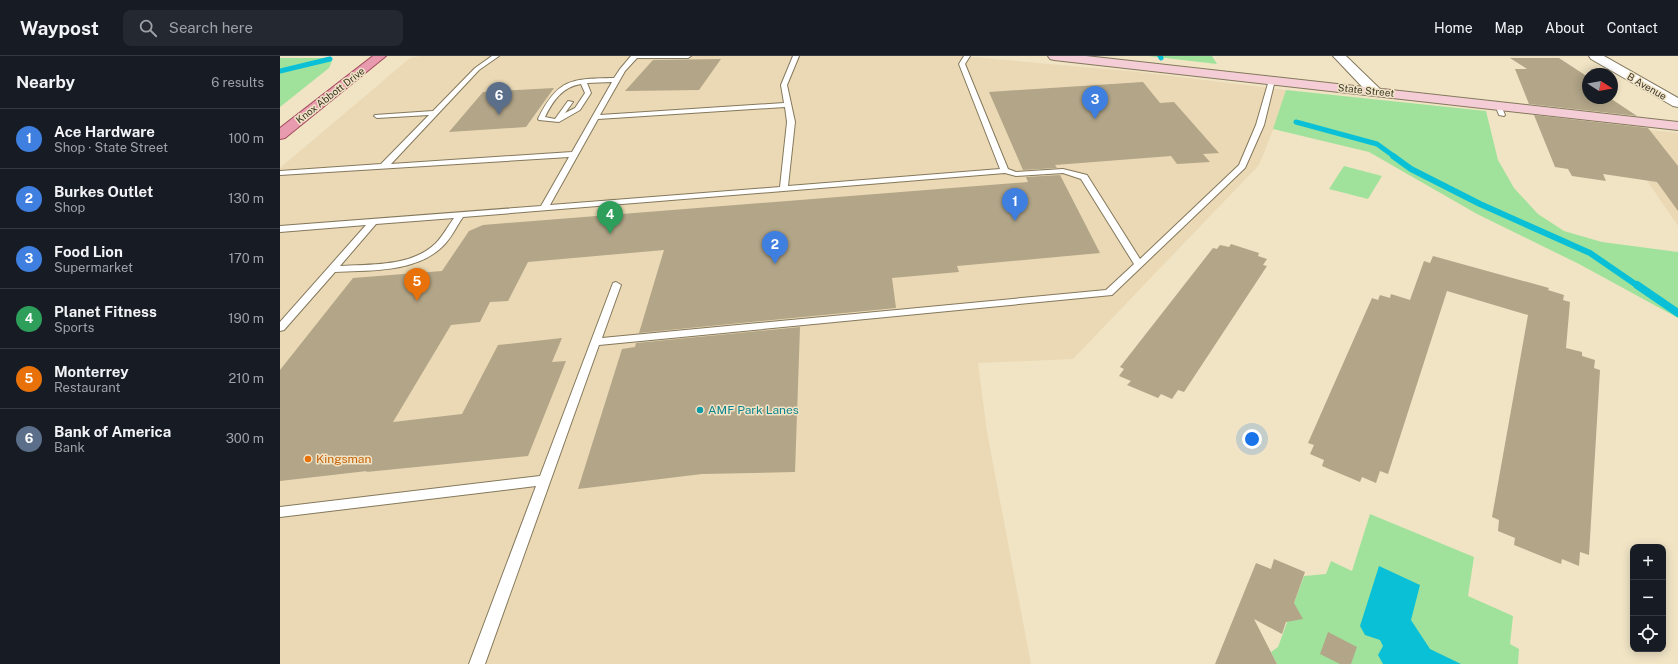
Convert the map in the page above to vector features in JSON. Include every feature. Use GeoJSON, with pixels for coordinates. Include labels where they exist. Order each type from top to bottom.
{"type":"FeatureCollection","features":[{"type":"Feature","properties":{"kind":"main road","name":"Knox Abbott Drive"},"geometry":{"type":"LineString","coordinates":[[280,135],[380,56]]}},
{"type":"Feature","properties":{"kind":"main road","name":"State Street"},"geometry":{"type":"LineString","coordinates":[[1054,56],[1374,91],[1500,110],[1678,126]]}},
{"type":"Feature","properties":{"kind":"street"},"geometry":{"type":"LineString","coordinates":[[1339,56],[1374,91]]}},
{"type":"Feature","properties":{"kind":"street","name":"B Avenue"},"geometry":{"type":"LineString","coordinates":[[1595,56],[1678,103]]}},
{"type":"Feature","properties":{"kind":"lane"},"geometry":{"type":"LineString","coordinates":[[384,166],[478,69],[496,56]]}},
{"type":"Feature","properties":{"kind":"lane"},"geometry":{"type":"LineString","coordinates":[[544,208],[616,80],[634,56],[688,56]]}},
{"type":"Feature","properties":{"kind":"lane"},"geometry":{"type":"LineString","coordinates":[[784,189],[791,122],[784,85],[796,56]]}},
{"type":"Feature","properties":{"kind":"lane"},"geometry":{"type":"LineString","coordinates":[[967,56],[962,64],[1005,171]]}},
{"type":"Feature","properties":{"kind":"lane"},"geometry":{"type":"LineString","coordinates":[[581,84],[588,92],[578,109],[541,119],[555,94],[563,88],[581,84],[616,80]]}},
{"type":"Feature","properties":{"kind":"lane"},"geometry":{"type":"LineString","coordinates":[[595,342],[1109,293],[1242,166],[1260,125],[1272,80]]}},
{"type":"Feature","properties":{"kind":"lane"},"geometry":{"type":"LineString","coordinates":[[554,115],[554,103],[561,94],[568,87],[581,84]]}},
{"type":"Feature","properties":{"kind":"lane"},"geometry":{"type":"LineString","coordinates":[[554,115],[570,102]]}},
{"type":"Feature","properties":{"kind":"lane"},"geometry":{"type":"LineString","coordinates":[[595,117],[788,105]]}},
{"type":"Feature","properties":{"kind":"lane"},"geometry":{"type":"LineString","coordinates":[[377,116],[435,113]]}},
{"type":"Feature","properties":{"kind":"lane"},"geometry":{"type":"LineString","coordinates":[[280,173],[574,154]]}},
{"type":"Feature","properties":{"kind":"lane"},"geometry":{"type":"LineString","coordinates":[[280,229],[1005,171],[1016,174],[1063,171],[1084,177],[1138,265]]}},
{"type":"Feature","properties":{"kind":"lane"},"geometry":{"type":"LineString","coordinates":[[332,269],[404,263],[418,258],[438,245],[461,214]]}},
{"type":"Feature","properties":{"kind":"lane"},"geometry":{"type":"LineString","coordinates":[[280,328],[374,221]]}},
{"type":"Feature","properties":{"kind":"lane"},"geometry":{"type":"LineString","coordinates":[[477,664],[616,285]]}},
{"type":"Feature","properties":{"kind":"lane"},"geometry":{"type":"LineString","coordinates":[[280,512],[545,480]]}},
{"type":"Feature","properties":{"kind":"shaded area"},"geometry":{"type":"Polygon","coordinates":[[[420,56],[961,56],[1139,72],[1286,90],[1279,115],[1259,165],[1073,359],[978,363],[987,432],[1031,664],[280,664],[280,168],[410,58],[420,56]]]}},
{"type":"Feature","properties":{"kind":"shaded area"},"geometry":{"type":"Polygon","coordinates":[[[1610,126],[1678,133],[1678,226],[1610,126]]]}},
{"type":"Feature","properties":{"kind":"green space"},"geometry":{"type":"Polygon","coordinates":[[[1148,56],[1212,56],[1217,64],[1148,56]]]}},
{"type":"Feature","properties":{"kind":"green space"},"geometry":{"type":"Polygon","coordinates":[[[280,58],[327,58],[332,61],[329,68],[280,107],[280,58]]]}},
{"type":"Feature","properties":{"kind":"green space"},"geometry":{"type":"Polygon","coordinates":[[[1286,90],[1486,111],[1498,160],[1514,188],[1538,214],[1564,231],[1602,242],[1678,252],[1678,318],[1579,264],[1477,214],[1369,152],[1273,129],[1286,90]]]}},
{"type":"Feature","properties":{"kind":"green space"},"geometry":{"type":"Polygon","coordinates":[[[1344,166],[1382,176],[1368,199],[1329,189],[1344,166]]]}},
{"type":"Feature","properties":{"kind":"green space"},"geometry":{"type":"Polygon","coordinates":[[[1370,514],[1474,557],[1468,596],[1513,616],[1510,644],[1519,649],[1518,664],[1277,664],[1271,652],[1278,647],[1304,576],[1326,574],[1331,561],[1352,571],[1370,514]]]}},
{"type":"Feature","properties":{"kind":"water"},"geometry":{"type":"Polygon","coordinates":[[[1379,566],[1420,585],[1411,620],[1430,649],[1461,664],[1383,664],[1378,655],[1383,646],[1380,640],[1365,635],[1360,626],[1379,566]]]}},
{"type":"Feature","properties":{"kind":"building"},"geometry":{"type":"Polygon","coordinates":[[[1510,58],[1559,58],[1582,73],[1582,104],[1618,103],[1637,116],[1529,104],[1515,69],[1527,69],[1510,58]]]}},
{"type":"Feature","properties":{"kind":"building"},"geometry":{"type":"Polygon","coordinates":[[[721,59],[699,90],[625,91],[653,60],[721,59]]]}},
{"type":"Feature","properties":{"kind":"building"},"geometry":{"type":"Polygon","coordinates":[[[1143,82],[1160,103],[1174,102],[1219,153],[1203,154],[1210,162],[1177,164],[1171,156],[1055,165],[1057,168],[1023,170],[989,92],[1143,82]]]}},
{"type":"Feature","properties":{"kind":"building"},"geometry":{"type":"Polygon","coordinates":[[[554,88],[526,127],[449,132],[483,92],[554,88]]]}},
{"type":"Feature","properties":{"kind":"building"},"geometry":{"type":"Polygon","coordinates":[[[1534,115],[1648,128],[1678,166],[1678,211],[1657,182],[1603,174],[1606,181],[1572,176],[1568,169],[1555,167],[1534,115]]]}},
{"type":"Feature","properties":{"kind":"building"},"geometry":{"type":"Polygon","coordinates":[[[1060,175],[1100,253],[957,266],[959,272],[892,278],[896,308],[639,333],[664,250],[528,262],[508,301],[490,302],[480,322],[451,325],[393,422],[462,414],[498,345],[562,338],[552,362],[566,361],[528,456],[366,472],[367,471],[280,481],[280,370],[353,278],[442,271],[469,231],[483,225],[1028,182],[1026,177],[1060,175]]]}},
{"type":"Feature","properties":{"kind":"building"},"geometry":{"type":"Polygon","coordinates":[[[1231,244],[1259,253],[1258,256],[1267,259],[1263,265],[1267,266],[1184,392],[1178,390],[1172,399],[1161,394],[1158,398],[1127,385],[1131,381],[1119,376],[1124,369],[1120,367],[1213,248],[1217,249],[1220,245],[1229,247],[1231,244]]]}},
{"type":"Feature","properties":{"kind":"building"},"geometry":{"type":"Polygon","coordinates":[[[1433,256],[1549,288],[1548,290],[1564,295],[1563,300],[1570,302],[1566,348],[1582,352],[1582,356],[1595,360],[1594,368],[1600,370],[1589,555],[1580,552],[1579,566],[1562,559],[1561,564],[1514,545],[1515,538],[1498,531],[1499,520],[1492,517],[1528,315],[1447,291],[1388,474],[1380,471],[1376,483],[1362,477],[1360,482],[1322,466],[1324,460],[1310,454],[1314,445],[1308,443],[1372,298],[1378,300],[1380,295],[1390,298],[1391,294],[1410,300],[1424,261],[1430,263],[1433,256]]]}},
{"type":"Feature","properties":{"kind":"building","name":"AMF Park Lanes"},"geometry":{"type":"Polygon","coordinates":[[[800,327],[795,472],[702,474],[578,489],[622,349],[635,347],[636,343],[800,327]]]}},
{"type":"Feature","properties":{"kind":"building"},"geometry":{"type":"Polygon","coordinates":[[[1274,559],[1305,572],[1294,603],[1303,619],[1286,622],[1282,634],[1254,619],[1277,664],[1215,664],[1256,563],[1271,569],[1274,559]]]}},
{"type":"Feature","properties":{"kind":"building"},"geometry":{"type":"Polygon","coordinates":[[[1328,632],[1357,647],[1351,664],[1340,664],[1320,654],[1328,632]]]}},
{"type":"Feature","properties":{"kind":"waterway"},"geometry":{"type":"LineString","coordinates":[[280,71],[330,59]]}},
{"type":"Feature","properties":{"kind":"waterway"},"geometry":{"type":"LineString","coordinates":[[1296,122],[1377,144],[1395,157]]}},
{"type":"Feature","properties":{"kind":"waterway"},"geometry":{"type":"LineString","coordinates":[[1393,156],[1411,169],[1480,204],[1590,253],[1638,286]]}},
{"type":"Feature","properties":{"kind":"waterway"},"geometry":{"type":"LineString","coordinates":[[1637,285],[1678,313]]}},
{"type":"Feature","properties":{"kind":"place","name":"Bank of America"},"geometry":{"type":"Point","coordinates":[499,115]}},
{"type":"Feature","properties":{"kind":"place","name":"Food Lion"},"geometry":{"type":"Point","coordinates":[1095,119]}},
{"type":"Feature","properties":{"kind":"place","name":"Ace Hardware"},"geometry":{"type":"Point","coordinates":[1015,221]}},
{"type":"Feature","properties":{"kind":"place","name":"Planet Fitness"},"geometry":{"type":"Point","coordinates":[610,234]}},
{"type":"Feature","properties":{"kind":"place","name":"Burkes Outlet"},"geometry":{"type":"Point","coordinates":[775,264]}},
{"type":"Feature","properties":{"kind":"place","name":"Monterrey"},"geometry":{"type":"Point","coordinates":[417,301]}},
{"type":"Feature","properties":{"kind":"place","name":"AMF Park Lanes"},"geometry":{"type":"Point","coordinates":[700,410]}},
{"type":"Feature","properties":{"kind":"place","name":"Kingsman"},"geometry":{"type":"Point","coordinates":[308,459]}}]}
